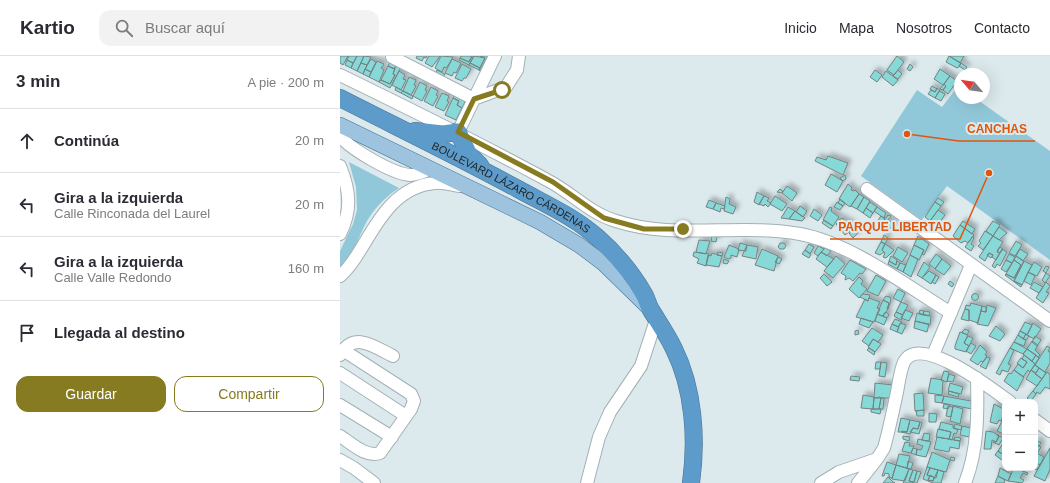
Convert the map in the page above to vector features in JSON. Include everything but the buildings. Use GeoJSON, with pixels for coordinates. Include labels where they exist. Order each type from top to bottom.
{"type":"FeatureCollection","features":[{"type":"Feature","properties":{"kind":"highway","name":"BOULEVARD LÁZARO CÁRDENAS"},"geometry":{"type":"LineString","coordinates":[[340,98],[496,177],[577,222],[612,251],[634,278],[675,351],[684,376],[690,403],[694,438],[692,483]]}},
{"type":"Feature","properties":{"kind":"highway"},"geometry":{"type":"LineString","coordinates":[[395,126],[423,133],[444,134],[458,132],[468,154],[496,177]]}},
{"type":"Feature","properties":{"kind":"main road","name":"BOULEVARD LÁZARO CÁRDENAS"},"geometry":{"type":"LineString","coordinates":[[340,125],[540,222],[579,245],[603,263],[654,314]]}},
{"type":"Feature","properties":{"kind":"street"},"geometry":{"type":"LineString","coordinates":[[458,132],[495,56]]}},
{"type":"Feature","properties":{"kind":"street"},"geometry":{"type":"LineString","coordinates":[[392,58],[474,99],[506,87],[517,70],[519,56]]}},
{"type":"Feature","properties":{"kind":"street"},"geometry":{"type":"LineString","coordinates":[[340,75],[458,132],[553,182],[604,218],[644,229],[788,232],[813,237],[850,251],[951,313]]}},
{"type":"Feature","properties":{"kind":"street"},"geometry":{"type":"LineString","coordinates":[[340,136],[353,149],[400,173],[411,175],[431,169]]}},
{"type":"Feature","properties":{"kind":"street"},"geometry":{"type":"LineString","coordinates":[[340,166],[349,197],[348,213],[340,234]]}},
{"type":"Feature","properties":{"kind":"street"},"geometry":{"type":"LineString","coordinates":[[340,276],[353,262],[379,218],[389,205],[403,194],[420,186],[436,183],[471,188]]}},
{"type":"Feature","properties":{"kind":"street"},"geometry":{"type":"LineString","coordinates":[[867,189],[1050,321]]}},
{"type":"Feature","properties":{"kind":"street"},"geometry":{"type":"LineString","coordinates":[[933,355],[971,265]]}},
{"type":"Feature","properties":{"kind":"street"},"geometry":{"type":"LineString","coordinates":[[587,483],[599,436],[610,412],[640,366],[654,314]]}},
{"type":"Feature","properties":{"kind":"street"},"geometry":{"type":"LineString","coordinates":[[340,436],[373,455],[383,450],[414,405],[414,397],[411,394],[342,353],[348,344],[361,342],[393,356]]}},
{"type":"Feature","properties":{"kind":"street"},"geometry":{"type":"LineString","coordinates":[[858,483],[878,459],[888,436],[901,369],[905,360],[916,353],[933,355],[977,378],[1006,399]]}},
{"type":"Feature","properties":{"kind":"street"},"geometry":{"type":"LineString","coordinates":[[340,373],[406,416]]}},
{"type":"Feature","properties":{"kind":"street"},"geometry":{"type":"LineString","coordinates":[[965,483],[970,472],[975,443],[978,411],[977,378]]}},
{"type":"Feature","properties":{"kind":"street"},"geometry":{"type":"LineString","coordinates":[[340,405],[392,437]]}},
{"type":"Feature","properties":{"kind":"street"},"geometry":{"type":"LineString","coordinates":[[1038,422],[1050,431]]}},
{"type":"Feature","properties":{"kind":"street"},"geometry":{"type":"LineString","coordinates":[[821,483],[839,472],[878,459]]}},
{"type":"Feature","properties":{"kind":"street"},"geometry":{"type":"LineString","coordinates":[[340,460],[354,468],[374,483]]}},
{"type":"Feature","properties":{"kind":"shaded area"},"geometry":{"type":"Polygon","coordinates":[[[917,90],[942,107],[954,91],[954,104],[983,104],[1050,151],[1050,260],[947,186],[922,220],[861,176],[917,90]]]}},
{"type":"Feature","properties":{"kind":"shaded area"},"geometry":{"type":"Polygon","coordinates":[[[349,162],[399,188],[383,200],[375,210],[367,221],[348,259],[340,267],[340,251],[353,224],[357,210],[356,187],[349,162]]]}},
{"type":"Feature","properties":{"kind":"place","name":"CANCHAS"},"geometry":{"type":"Point","coordinates":[907,134]}},
{"type":"Feature","properties":{"kind":"place","name":"PARQUE LIBERTAD"},"geometry":{"type":"Point","coordinates":[989,173]}},
{"type":"Feature","properties":{"kind":"route"},"geometry":{"type":"LineString","coordinates":[[502,90],[474,99],[458,132],[553,182],[604,218],[644,229],[683,229]]}}]}
